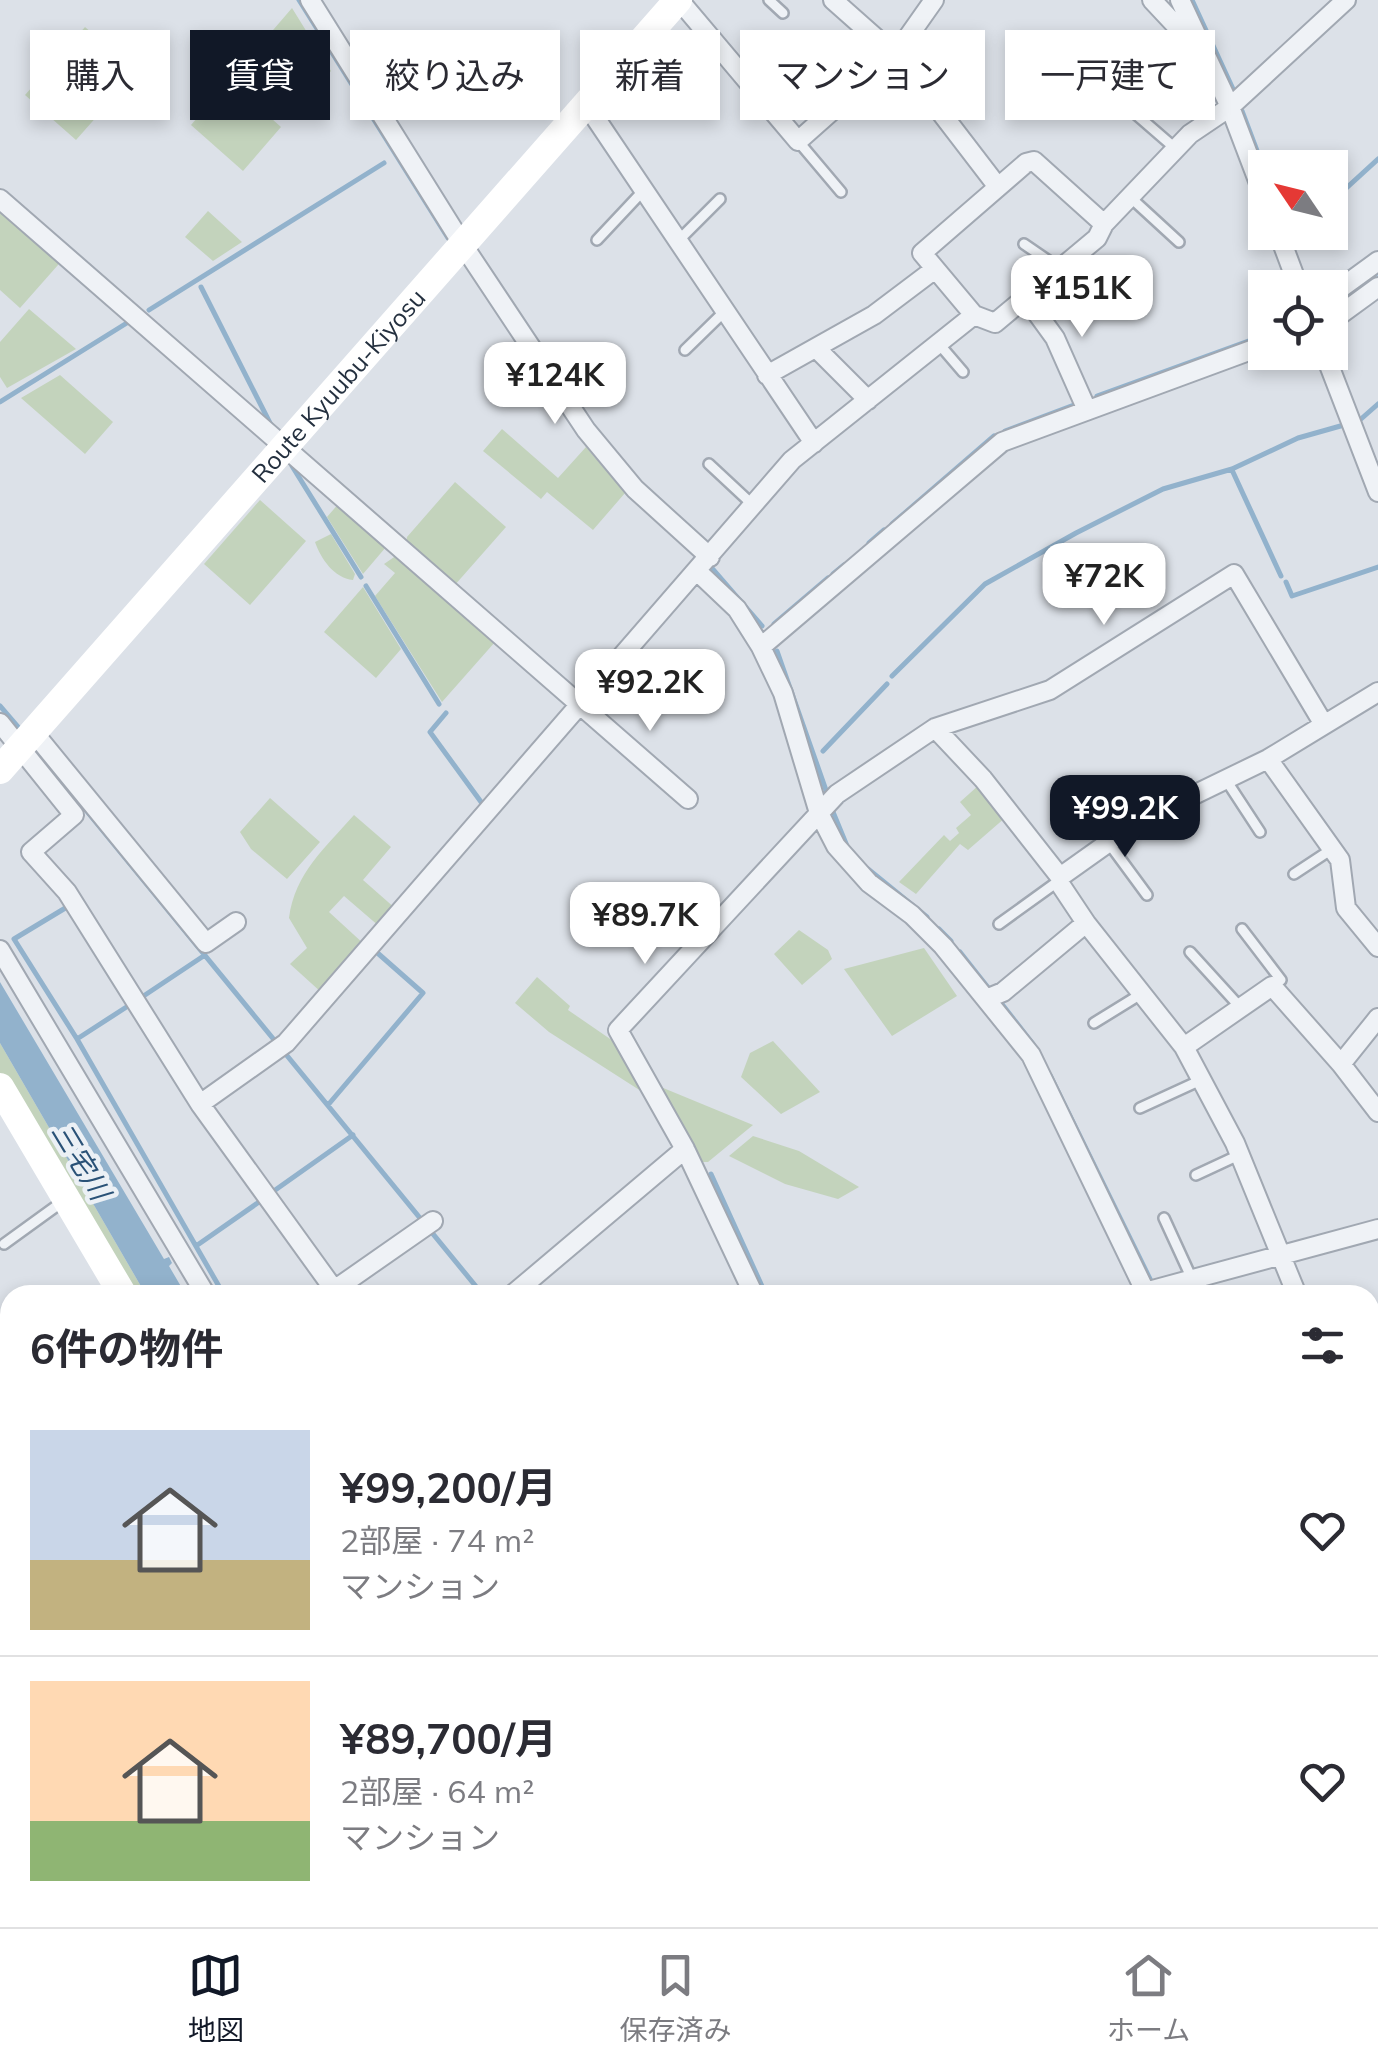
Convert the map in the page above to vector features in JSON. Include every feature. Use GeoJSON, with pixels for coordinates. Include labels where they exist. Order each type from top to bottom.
{"type":"FeatureCollection","features":[{"type":"Feature","properties":{"kind":"main road","name":"Route Kyuubu-Kiyosu"},"geometry":{"type":"LineString","coordinates":[[651,30],[678,0]]}},
{"type":"Feature","properties":{"kind":"main road","name":"Route Kyuubu-Kiyosu"},"geometry":{"type":"LineString","coordinates":[[0,770],[580,111]]}},
{"type":"Feature","properties":{"kind":"main road"},"geometry":{"type":"LineString","coordinates":[[0,1087],[117,1285]]}},
{"type":"Feature","properties":{"kind":"street"},"geometry":{"type":"LineString","coordinates":[[310,0],[463,245],[604,455],[704,564],[762,648],[784,693],[819,813],[848,864],[912,915],[1032,1055],[1142,1285]]}},
{"type":"Feature","properties":{"kind":"street"},"geometry":{"type":"LineString","coordinates":[[678,0],[798,141],[822,120]]}},
{"type":"Feature","properties":{"kind":"street"},"geometry":{"type":"LineString","coordinates":[[832,0],[868,30]]}},
{"type":"Feature","properties":{"kind":"street"},"geometry":{"type":"LineString","coordinates":[[1152,0],[1181,30]]}},
{"type":"Feature","properties":{"kind":"street"},"geometry":{"type":"LineString","coordinates":[[1180,0],[1194,30]]}},
{"type":"Feature","properties":{"kind":"street"},"geometry":{"type":"LineString","coordinates":[[1104,224],[1034,161],[1026,163],[922,252],[974,315],[996,323],[1097,238],[1104,224],[1176,149],[1230,107],[1346,0]]}},
{"type":"Feature","properties":{"kind":"street"},"geometry":{"type":"LineString","coordinates":[[910,30],[925,3]]}},
{"type":"Feature","properties":{"kind":"street"},"geometry":{"type":"LineString","coordinates":[[1215,74],[1248,155]]}},
{"type":"Feature","properties":{"kind":"street"},"geometry":{"type":"LineString","coordinates":[[597,120],[814,444]]}},
{"type":"Feature","properties":{"kind":"street"},"geometry":{"type":"LineString","coordinates":[[946,120],[998,188]]}},
{"type":"Feature","properties":{"kind":"street"},"geometry":{"type":"LineString","coordinates":[[0,199],[688,799]]}},
{"type":"Feature","properties":{"kind":"street"},"geometry":{"type":"LineString","coordinates":[[1348,282],[1378,260]]}},
{"type":"Feature","properties":{"kind":"street"},"geometry":{"type":"LineString","coordinates":[[767,376],[874,315],[935,268]]}},
{"type":"Feature","properties":{"kind":"street"},"geometry":{"type":"LineString","coordinates":[[1348,308],[1378,286]]}},
{"type":"Feature","properties":{"kind":"street"},"geometry":{"type":"LineString","coordinates":[[1026,298],[1055,338],[1087,410]]}},
{"type":"Feature","properties":{"kind":"street"},"geometry":{"type":"LineString","coordinates":[[200,1104],[280,1047],[792,460],[974,315]]}},
{"type":"Feature","properties":{"kind":"street"},"geometry":{"type":"LineString","coordinates":[[816,348],[868,400]]}},
{"type":"Feature","properties":{"kind":"street"},"geometry":{"type":"LineString","coordinates":[[762,648],[1002,442],[1248,351]]}},
{"type":"Feature","properties":{"kind":"street"},"geometry":{"type":"LineString","coordinates":[[1331,370],[1378,492]]}},
{"type":"Feature","properties":{"kind":"street"},"geometry":{"type":"LineString","coordinates":[[749,1285],[685,1149],[618,1030],[837,794],[935,728],[1050,690],[1234,574],[1323,722]]}},
{"type":"Feature","properties":{"kind":"street"},"geometry":{"type":"LineString","coordinates":[[1060,878],[1136,823],[1268,759],[1378,692]]}},
{"type":"Feature","properties":{"kind":"street"},"geometry":{"type":"LineString","coordinates":[[0,723],[28,742],[206,943],[236,922]]}},
{"type":"Feature","properties":{"kind":"street"},"geometry":{"type":"LineString","coordinates":[[935,728],[983,778],[1060,878],[1086,924],[1184,1047],[1240,1154],[1293,1285]]}},
{"type":"Feature","properties":{"kind":"street"},"geometry":{"type":"LineString","coordinates":[[28,742],[74,814],[31,852],[67,892],[200,1104],[327,1285]]}},
{"type":"Feature","properties":{"kind":"street"},"geometry":{"type":"LineString","coordinates":[[1268,759],[1340,860],[1346,908],[1378,946]]}},
{"type":"Feature","properties":{"kind":"street"},"geometry":{"type":"LineString","coordinates":[[986,999],[1003,992],[1086,924]]}},
{"type":"Feature","properties":{"kind":"street"},"geometry":{"type":"LineString","coordinates":[[0,950],[200,1285]]}},
{"type":"Feature","properties":{"kind":"street"},"geometry":{"type":"LineString","coordinates":[[1184,1047],[1272,986],[1378,1112]]}},
{"type":"Feature","properties":{"kind":"street"},"geometry":{"type":"LineString","coordinates":[[1341,1064],[1378,1018]]}},
{"type":"Feature","properties":{"kind":"street"},"geometry":{"type":"LineString","coordinates":[[524,1285],[685,1149]]}},
{"type":"Feature","properties":{"kind":"street"},"geometry":{"type":"LineString","coordinates":[[344,1285],[427,1226]]}},
{"type":"Feature","properties":{"kind":"street"},"geometry":{"type":"LineString","coordinates":[[1172,1285],[1378,1230]]}},
{"type":"Feature","properties":{"kind":"lane"},"geometry":{"type":"LineString","coordinates":[[769,0],[783,13]]}},
{"type":"Feature","properties":{"kind":"lane"},"geometry":{"type":"LineString","coordinates":[[1143,120],[1176,149]]}},
{"type":"Feature","properties":{"kind":"lane"},"geometry":{"type":"LineString","coordinates":[[798,141],[841,192]]}},
{"type":"Feature","properties":{"kind":"lane"},"geometry":{"type":"LineString","coordinates":[[597,240],[644,190]]}},
{"type":"Feature","properties":{"kind":"lane"},"geometry":{"type":"LineString","coordinates":[[1130,197],[1179,242]]}},
{"type":"Feature","properties":{"kind":"lane"},"geometry":{"type":"LineString","coordinates":[[678,241],[720,200]]}},
{"type":"Feature","properties":{"kind":"lane"},"geometry":{"type":"LineString","coordinates":[[1024,244],[1062,270]]}},
{"type":"Feature","properties":{"kind":"lane"},"geometry":{"type":"LineString","coordinates":[[685,350],[725,311]]}},
{"type":"Feature","properties":{"kind":"lane"},"geometry":{"type":"LineString","coordinates":[[939,343],[964,372]]}},
{"type":"Feature","properties":{"kind":"lane"},"geometry":{"type":"LineString","coordinates":[[709,464],[754,505]]}},
{"type":"Feature","properties":{"kind":"lane"},"geometry":{"type":"LineString","coordinates":[[1226,780],[1260,832]]}},
{"type":"Feature","properties":{"kind":"lane"},"geometry":{"type":"LineString","coordinates":[[1108,842],[1147,895]]}},
{"type":"Feature","properties":{"kind":"lane"},"geometry":{"type":"LineString","coordinates":[[1294,874],[1332,848]]}},
{"type":"Feature","properties":{"kind":"lane"},"geometry":{"type":"LineString","coordinates":[[999,924],[1060,878]]}},
{"type":"Feature","properties":{"kind":"lane"},"geometry":{"type":"LineString","coordinates":[[1242,929],[1281,980],[1272,986]]}},
{"type":"Feature","properties":{"kind":"lane"},"geometry":{"type":"LineString","coordinates":[[1190,952],[1240,1008]]}},
{"type":"Feature","properties":{"kind":"lane"},"geometry":{"type":"LineString","coordinates":[[1094,1023],[1141,994]]}},
{"type":"Feature","properties":{"kind":"lane"},"geometry":{"type":"LineString","coordinates":[[1140,1108],[1202,1079]]}},
{"type":"Feature","properties":{"kind":"lane"},"geometry":{"type":"LineString","coordinates":[[1196,1175],[1240,1154]]}},
{"type":"Feature","properties":{"kind":"lane"},"geometry":{"type":"LineString","coordinates":[[4,1244],[66,1199]]}},
{"type":"Feature","properties":{"kind":"lane"},"geometry":{"type":"LineString","coordinates":[[1164,1218],[1192,1279]]}},
{"type":"Feature","properties":{"kind":"green space"},"geometry":{"type":"Polygon","coordinates":[[[292,8],[306,30],[273,30],[292,8]]]}},
{"type":"Feature","properties":{"kind":"green space"},"geometry":{"type":"Polygon","coordinates":[[[53,120],[94,120],[76,140],[53,120]]]}},
{"type":"Feature","properties":{"kind":"green space"},"geometry":{"type":"Polygon","coordinates":[[[195,120],[273,120],[281,127],[243,171],[191,125],[195,120]]]}},
{"type":"Feature","properties":{"kind":"green space"},"geometry":{"type":"Polygon","coordinates":[[[0,206],[58,257],[58,265],[20,308],[0,290],[0,206]]]}},
{"type":"Feature","properties":{"kind":"green space"},"geometry":{"type":"Polygon","coordinates":[[[208,211],[242,242],[213,261],[185,237],[208,211]]]}},
{"type":"Feature","properties":{"kind":"green space"},"geometry":{"type":"Polygon","coordinates":[[[29,309],[76,349],[7,388],[0,377],[0,342],[29,309]]]}},
{"type":"Feature","properties":{"kind":"green space"},"geometry":{"type":"Polygon","coordinates":[[[60,375],[113,422],[85,454],[21,398],[60,375]]]}},
{"type":"Feature","properties":{"kind":"green space"},"geometry":{"type":"Polygon","coordinates":[[[502,429],[558,478],[586,447],[625,493],[593,530],[547,492],[541,499],[483,451],[502,429]]]}},
{"type":"Feature","properties":{"kind":"green space"},"geometry":{"type":"Polygon","coordinates":[[[455,482],[506,527],[454,586],[406,545],[407,537],[455,482]]]}},
{"type":"Feature","properties":{"kind":"green space"},"geometry":{"type":"Polygon","coordinates":[[[260,500],[306,541],[250,605],[204,564],[260,500]]]}},
{"type":"Feature","properties":{"kind":"green space"},"geometry":{"type":"Polygon","coordinates":[[[340,502],[386,547],[363,574],[327,517],[340,502]]]}},
{"type":"Feature","properties":{"kind":"green space"},"geometry":{"type":"Polygon","coordinates":[[[331,534],[355,574],[353,580],[334,572],[315,542],[331,534]]]}},
{"type":"Feature","properties":{"kind":"green space"},"geometry":{"type":"Polygon","coordinates":[[[400,553],[495,642],[442,702],[375,596],[395,573],[384,564],[400,553]]]}},
{"type":"Feature","properties":{"kind":"green space"},"geometry":{"type":"Polygon","coordinates":[[[363,587],[401,649],[376,678],[324,632],[363,587]]]}},
{"type":"Feature","properties":{"kind":"green space"},"geometry":{"type":"Polygon","coordinates":[[[979,785],[1006,817],[968,850],[960,844],[916,894],[899,882],[944,835],[950,841],[959,833],[956,828],[971,815],[960,802],[979,785]]]}},
{"type":"Feature","properties":{"kind":"green space"},"geometry":{"type":"Polygon","coordinates":[[[270,798],[320,842],[287,879],[251,849],[240,832],[270,798]]]}},
{"type":"Feature","properties":{"kind":"green space"},"geometry":{"type":"Polygon","coordinates":[[[354,815],[391,847],[363,880],[396,909],[380,927],[344,896],[329,912],[365,945],[322,993],[290,964],[307,948],[289,918],[305,874],[354,815]]]}},
{"type":"Feature","properties":{"kind":"green space"},"geometry":{"type":"Polygon","coordinates":[[[799,930],[828,950],[832,959],[802,985],[774,954],[799,930]]]}},
{"type":"Feature","properties":{"kind":"green space"},"geometry":{"type":"Polygon","coordinates":[[[924,948],[957,996],[892,1036],[844,969],[924,948]]]}},
{"type":"Feature","properties":{"kind":"green space"},"geometry":{"type":"Polygon","coordinates":[[[537,977],[570,1006],[568,1010],[616,1043],[644,1093],[549,1032],[515,1003],[537,977]]]}},
{"type":"Feature","properties":{"kind":"green space"},"geometry":{"type":"Polygon","coordinates":[[[773,1041],[820,1092],[781,1114],[741,1077],[750,1053],[773,1041]]]}},
{"type":"Feature","properties":{"kind":"green space"},"geometry":{"type":"Polygon","coordinates":[[[0,1043],[140,1285],[125,1285],[0,1075],[0,1043]]]}},
{"type":"Feature","properties":{"kind":"green space"},"geometry":{"type":"Polygon","coordinates":[[[656,1085],[753,1125],[708,1162],[702,1162],[656,1085]]]}},
{"type":"Feature","properties":{"kind":"green space"},"geometry":{"type":"Polygon","coordinates":[[[753,1136],[799,1151],[859,1187],[838,1199],[785,1184],[729,1156],[753,1136]]]}},
{"type":"Feature","properties":{"kind":"water","name":"三宅川"},"geometry":{"type":"Polygon","coordinates":[[[0,982],[164,1259],[169,1257],[169,1266],[180,1285],[140,1285],[0,1043],[0,982]]]}},
{"type":"Feature","properties":{"kind":"waterway"},"geometry":{"type":"LineString","coordinates":[[299,0],[448,238]]}},
{"type":"Feature","properties":{"kind":"waterway"},"geometry":{"type":"LineString","coordinates":[[1192,0],[1233,89]]}},
{"type":"Feature","properties":{"kind":"waterway"},"geometry":{"type":"LineString","coordinates":[[1242,111],[1257,150]]}},
{"type":"Feature","properties":{"kind":"waterway"},"geometry":{"type":"LineString","coordinates":[[1348,186],[1378,159]]}},
{"type":"Feature","properties":{"kind":"waterway"},"geometry":{"type":"LineString","coordinates":[[149,310],[384,163]]}},
{"type":"Feature","properties":{"kind":"waterway"},"geometry":{"type":"LineString","coordinates":[[1348,294],[1378,272]]}},
{"type":"Feature","properties":{"kind":"waterway"},"geometry":{"type":"LineString","coordinates":[[201,287],[272,427]]}},
{"type":"Feature","properties":{"kind":"waterway"},"geometry":{"type":"LineString","coordinates":[[0,402],[130,321]]}},
{"type":"Feature","properties":{"kind":"waterway"},"geometry":{"type":"LineString","coordinates":[[1097,396],[1248,341]]}},
{"type":"Feature","properties":{"kind":"waterway"},"geometry":{"type":"LineString","coordinates":[[1361,419],[1378,404]]}},
{"type":"Feature","properties":{"kind":"waterway"},"geometry":{"type":"LineString","coordinates":[[1005,431],[1074,405]]}},
{"type":"Feature","properties":{"kind":"waterway"},"geometry":{"type":"LineString","coordinates":[[892,676],[985,584],[1076,533],[1163,489],[1232,469],[1298,438],[1344,425]]}},
{"type":"Feature","properties":{"kind":"waterway"},"geometry":{"type":"LineString","coordinates":[[892,524],[994,436]]}},
{"type":"Feature","properties":{"kind":"waterway"},"geometry":{"type":"LineString","coordinates":[[292,466],[361,577]]}},
{"type":"Feature","properties":{"kind":"waterway"},"geometry":{"type":"LineString","coordinates":[[1232,470],[1281,576]]}},
{"type":"Feature","properties":{"kind":"waterway"},"geometry":{"type":"LineString","coordinates":[[869,543],[884,530]]}},
{"type":"Feature","properties":{"kind":"waterway"},"geometry":{"type":"LineString","coordinates":[[833,574],[844,565]]}},
{"type":"Feature","properties":{"kind":"waterway"},"geometry":{"type":"LineString","coordinates":[[710,566],[762,626]]}},
{"type":"Feature","properties":{"kind":"waterway"},"geometry":{"type":"LineString","coordinates":[[1286,582],[1292,596],[1378,567]]}},
{"type":"Feature","properties":{"kind":"waterway"},"geometry":{"type":"LineString","coordinates":[[774,624],[828,578]]}},
{"type":"Feature","properties":{"kind":"waterway"},"geometry":{"type":"LineString","coordinates":[[366,586],[439,704]]}},
{"type":"Feature","properties":{"kind":"waterway"},"geometry":{"type":"LineString","coordinates":[[777,651],[827,793]]}},
{"type":"Feature","properties":{"kind":"waterway"},"geometry":{"type":"LineString","coordinates":[[823,751],[887,684]]}},
{"type":"Feature","properties":{"kind":"waterway"},"geometry":{"type":"LineString","coordinates":[[0,706],[18,727]]}},
{"type":"Feature","properties":{"kind":"waterway"},"geometry":{"type":"LineString","coordinates":[[446,713],[430,732],[484,806]]}},
{"type":"Feature","properties":{"kind":"waterway"},"geometry":{"type":"LineString","coordinates":[[67,787],[475,1285]]}},
{"type":"Feature","properties":{"kind":"waterway"},"geometry":{"type":"LineString","coordinates":[[833,812],[847,846]]}},
{"type":"Feature","properties":{"kind":"waterway"},"geometry":{"type":"LineString","coordinates":[[868,869],[927,917]]}},
{"type":"Feature","properties":{"kind":"waterway"},"geometry":{"type":"LineString","coordinates":[[67,907],[14,939],[77,1039],[218,1285]]}},
{"type":"Feature","properties":{"kind":"waterway"},"geometry":{"type":"LineString","coordinates":[[939,929],[951,941]]}},
{"type":"Feature","properties":{"kind":"waterway"},"geometry":{"type":"LineString","coordinates":[[328,1105],[423,993],[373,949]]}},
{"type":"Feature","properties":{"kind":"waterway"},"geometry":{"type":"LineString","coordinates":[[960,952],[990,990]]}},
{"type":"Feature","properties":{"kind":"waterway"},"geometry":{"type":"LineString","coordinates":[[142,997],[205,955]]}},
{"type":"Feature","properties":{"kind":"waterway"},"geometry":{"type":"LineString","coordinates":[[998,999],[1033,1044]]}},
{"type":"Feature","properties":{"kind":"waterway"},"geometry":{"type":"LineString","coordinates":[[77,1039],[128,1006]]}},
{"type":"Feature","properties":{"kind":"waterway"},"geometry":{"type":"LineString","coordinates":[[1050,1075],[1152,1283]]}},
{"type":"Feature","properties":{"kind":"waterway"},"geometry":{"type":"LineString","coordinates":[[271,1193],[353,1135]]}},
{"type":"Feature","properties":{"kind":"waterway"},"geometry":{"type":"LineString","coordinates":[[711,1174],[761,1285]]}},
{"type":"Feature","properties":{"kind":"waterway"},"geometry":{"type":"LineString","coordinates":[[196,1246],[259,1202]]}}]}
